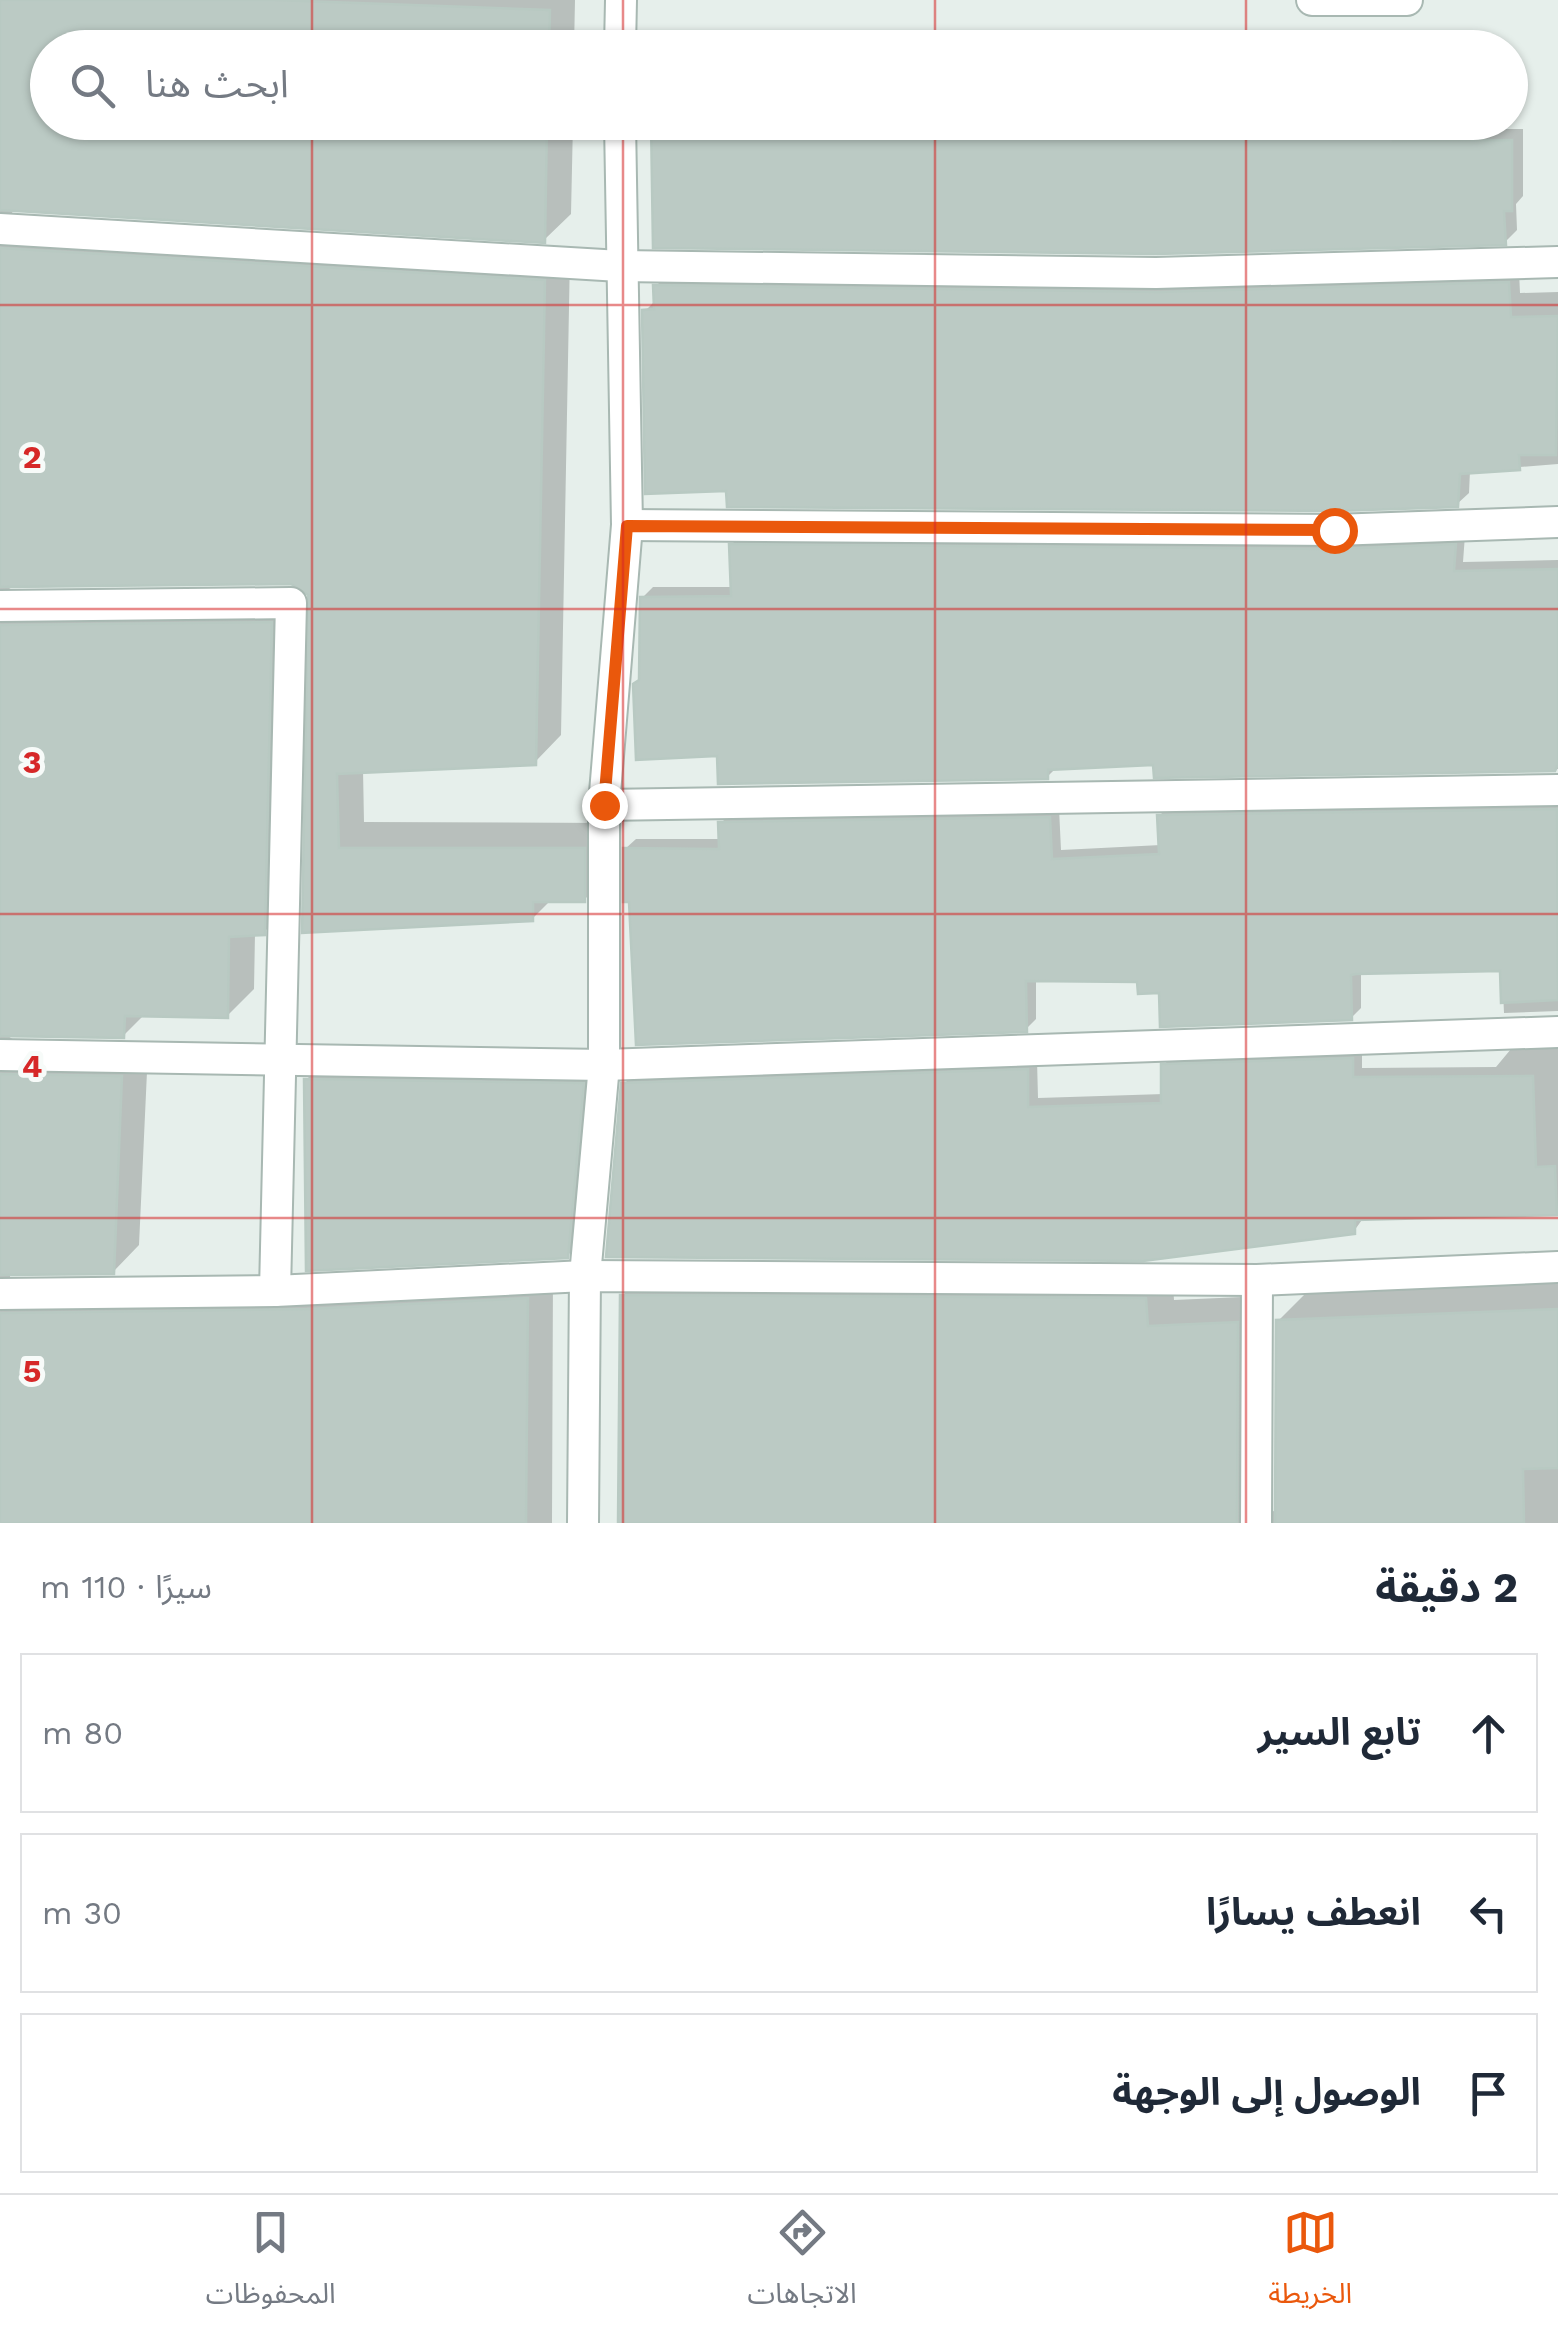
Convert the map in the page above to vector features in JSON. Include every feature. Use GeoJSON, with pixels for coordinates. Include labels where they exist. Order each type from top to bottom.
{"type":"FeatureCollection","features":[{"type":"Feature","properties":{"kind":"street"},"geometry":{"type":"LineString","coordinates":[[620,0],[620,30]]}},
{"type":"Feature","properties":{"kind":"street"},"geometry":{"type":"LineString","coordinates":[[1312,0],[1408,0]]}},
{"type":"Feature","properties":{"kind":"street"},"geometry":{"type":"LineString","coordinates":[[583,1523],[584,1276],[604,1065],[604,805],[627,526],[620,140]]}},
{"type":"Feature","properties":{"kind":"street"},"geometry":{"type":"LineString","coordinates":[[0,229],[620,266],[1156,273],[1558,262]]}},
{"type":"Feature","properties":{"kind":"street"},"geometry":{"type":"LineString","coordinates":[[627,526],[1334,530],[1558,522]]}},
{"type":"Feature","properties":{"kind":"street"},"geometry":{"type":"LineString","coordinates":[[0,606],[292,603],[284,1061],[275,1292]]}},
{"type":"Feature","properties":{"kind":"street"},"geometry":{"type":"LineString","coordinates":[[604,805],[1558,790]]}},
{"type":"Feature","properties":{"kind":"street"},"geometry":{"type":"LineString","coordinates":[[0,1054],[604,1065],[1558,1032]]}},
{"type":"Feature","properties":{"kind":"street"},"geometry":{"type":"LineString","coordinates":[[0,1294],[275,1292],[584,1276],[1258,1280],[1558,1267]]}},
{"type":"Feature","properties":{"kind":"street"},"geometry":{"type":"LineString","coordinates":[[1256,1523],[1258,1280]]}},
{"type":"Feature","properties":{"kind":"building"},"geometry":{"type":"Polygon","coordinates":[[[0,0],[275,0],[550,10],[549,30],[30,30],[30,140],[547,140],[545,243],[0,210],[0,0]]]}},
{"type":"Feature","properties":{"kind":"building"},"geometry":{"type":"Polygon","coordinates":[[[651,140],[1512,140],[1512,211],[1504,211],[1506,245],[1156,254],[653,248],[651,140]]]}},
{"type":"Feature","properties":{"kind":"building"},"geometry":{"type":"Polygon","coordinates":[[[0,248],[545,280],[536,765],[337,774],[339,848],[585,848],[585,902],[533,902],[533,921],[302,933],[308,595],[291,584],[0,587],[0,248]]]}},
{"type":"Feature","properties":{"kind":"building"},"geometry":{"type":"Polygon","coordinates":[[[1509,282],[1511,317],[1558,316],[1556,455],[1519,455],[1520,470],[1460,474],[1458,507],[1334,511],[727,507],[726,491],[645,494],[642,310],[654,309],[653,285],[1157,292],[1509,282]]]}},
{"type":"Feature","properties":{"kind":"building"},"geometry":{"type":"Polygon","coordinates":[[[729,544],[1335,549],[1456,544],[1454,571],[1558,569],[1558,764],[1555,771],[1154,778],[1153,765],[1048,770],[1048,779],[718,784],[717,756],[636,760],[633,684],[639,680],[640,597],[731,596],[729,544]]]}},
{"type":"Feature","properties":{"kind":"building"},"geometry":{"type":"Polygon","coordinates":[[[272,622],[265,935],[229,937],[228,1018],[125,1016],[124,1038],[0,1036],[0,625],[272,622]]]}},
{"type":"Feature","properties":{"kind":"building"},"geometry":{"type":"Polygon","coordinates":[[[1557,809],[1558,1000],[1501,1003],[1500,971],[1356,974],[1351,975],[1352,1020],[1160,1027],[1159,993],[1138,994],[1137,982],[1026,981],[1027,1032],[636,1045],[629,902],[623,902],[623,848],[719,849],[718,822],[1050,817],[1052,859],[1159,854],[1157,815],[1557,809]]]}},
{"type":"Feature","properties":{"kind":"building"},"geometry":{"type":"Polygon","coordinates":[[[1353,1058],[1353,1077],[1533,1076],[1536,1167],[1555,1166],[1557,1215],[1355,1220],[1355,1234],[1143,1261],[606,1257],[621,1083],[1028,1069],[1028,1107],[1161,1103],[1161,1064],[1353,1058]]]}},
{"type":"Feature","properties":{"kind":"building"},"geometry":{"type":"Polygon","coordinates":[[[0,1074],[122,1076],[114,1274],[0,1275],[0,1074]]]}},
{"type":"Feature","properties":{"kind":"building"},"geometry":{"type":"Polygon","coordinates":[[[304,1079],[584,1083],[568,1258],[306,1271],[304,1079]]]}},
{"type":"Feature","properties":{"kind":"building"},"geometry":{"type":"Polygon","coordinates":[[[620,1295],[1146,1298],[1148,1326],[1238,1322],[1237,1523],[618,1523],[620,1295]]]}},
{"type":"Feature","properties":{"kind":"building"},"geometry":{"type":"Polygon","coordinates":[[[528,1298],[526,1523],[0,1523],[0,1313],[307,1309],[528,1298]]]}},
{"type":"Feature","properties":{"kind":"building"},"geometry":{"type":"Polygon","coordinates":[[[1558,1309],[1558,1468],[1523,1469],[1524,1523],[1275,1523],[1276,1320],[1558,1309]]]}},
{"type":"Feature","properties":{"kind":"route"},"geometry":{"type":"LineString","coordinates":[[604,805],[627,526],[1334,530]]}}]}
